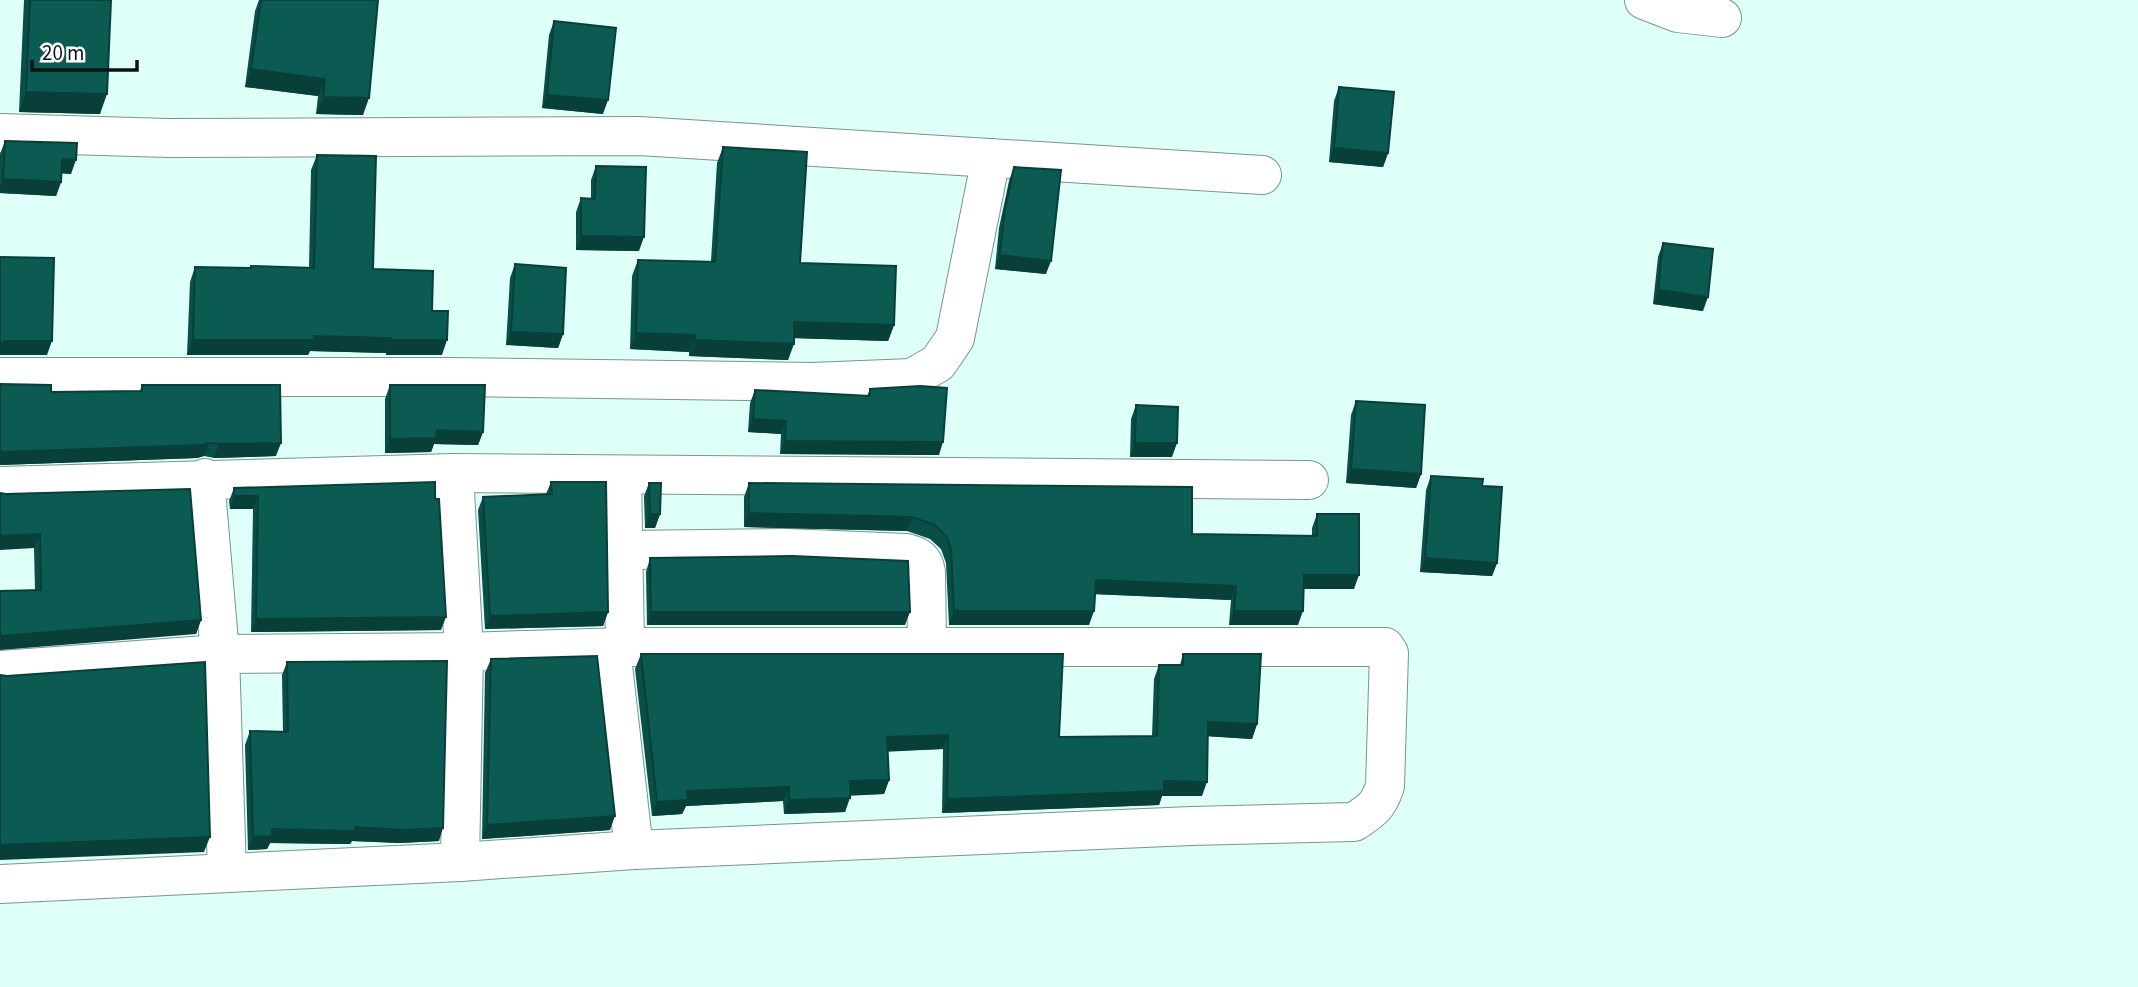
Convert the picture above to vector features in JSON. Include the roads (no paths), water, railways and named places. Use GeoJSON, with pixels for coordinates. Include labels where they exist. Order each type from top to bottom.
{"type":"FeatureCollection","features":[{"type":"Feature","properties":{"kind":"street"},"geometry":{"type":"LineString","coordinates":[[1644,0],[1678,13],[1722,18]]}},
{"type":"Feature","properties":{"kind":"street"},"geometry":{"type":"LineString","coordinates":[[0,133],[168,138],[639,136],[1262,175]]}},
{"type":"Feature","properties":{"kind":"street"},"geometry":{"type":"LineString","coordinates":[[0,377],[449,377],[811,382],[912,378],[937,363],[955,338],[991,158]]}},
{"type":"Feature","properties":{"kind":"street"},"geometry":{"type":"LineString","coordinates":[[454,473],[464,652],[460,862]]}},
{"type":"Feature","properties":{"kind":"street"},"geometry":{"type":"LineString","coordinates":[[0,485],[454,473],[1309,480]]}},
{"type":"Feature","properties":{"kind":"street"},"geometry":{"type":"LineString","coordinates":[[622,475],[623,550],[618,648],[634,850]]}},
{"type":"Feature","properties":{"kind":"street"},"geometry":{"type":"LineString","coordinates":[[205,478],[220,654],[227,872]]}},
{"type":"Feature","properties":{"kind":"street"},"geometry":{"type":"LineString","coordinates":[[623,550],[787,548],[906,553],[917,556],[924,562],[926,572],[927,647]]}},
{"type":"Feature","properties":{"kind":"street"},"geometry":{"type":"LineString","coordinates":[[0,670],[220,654],[618,648],[1385,647],[1389,653],[1385,786],[1380,802],[1354,822],[1163,827],[634,850],[460,862],[0,884]]}}]}
